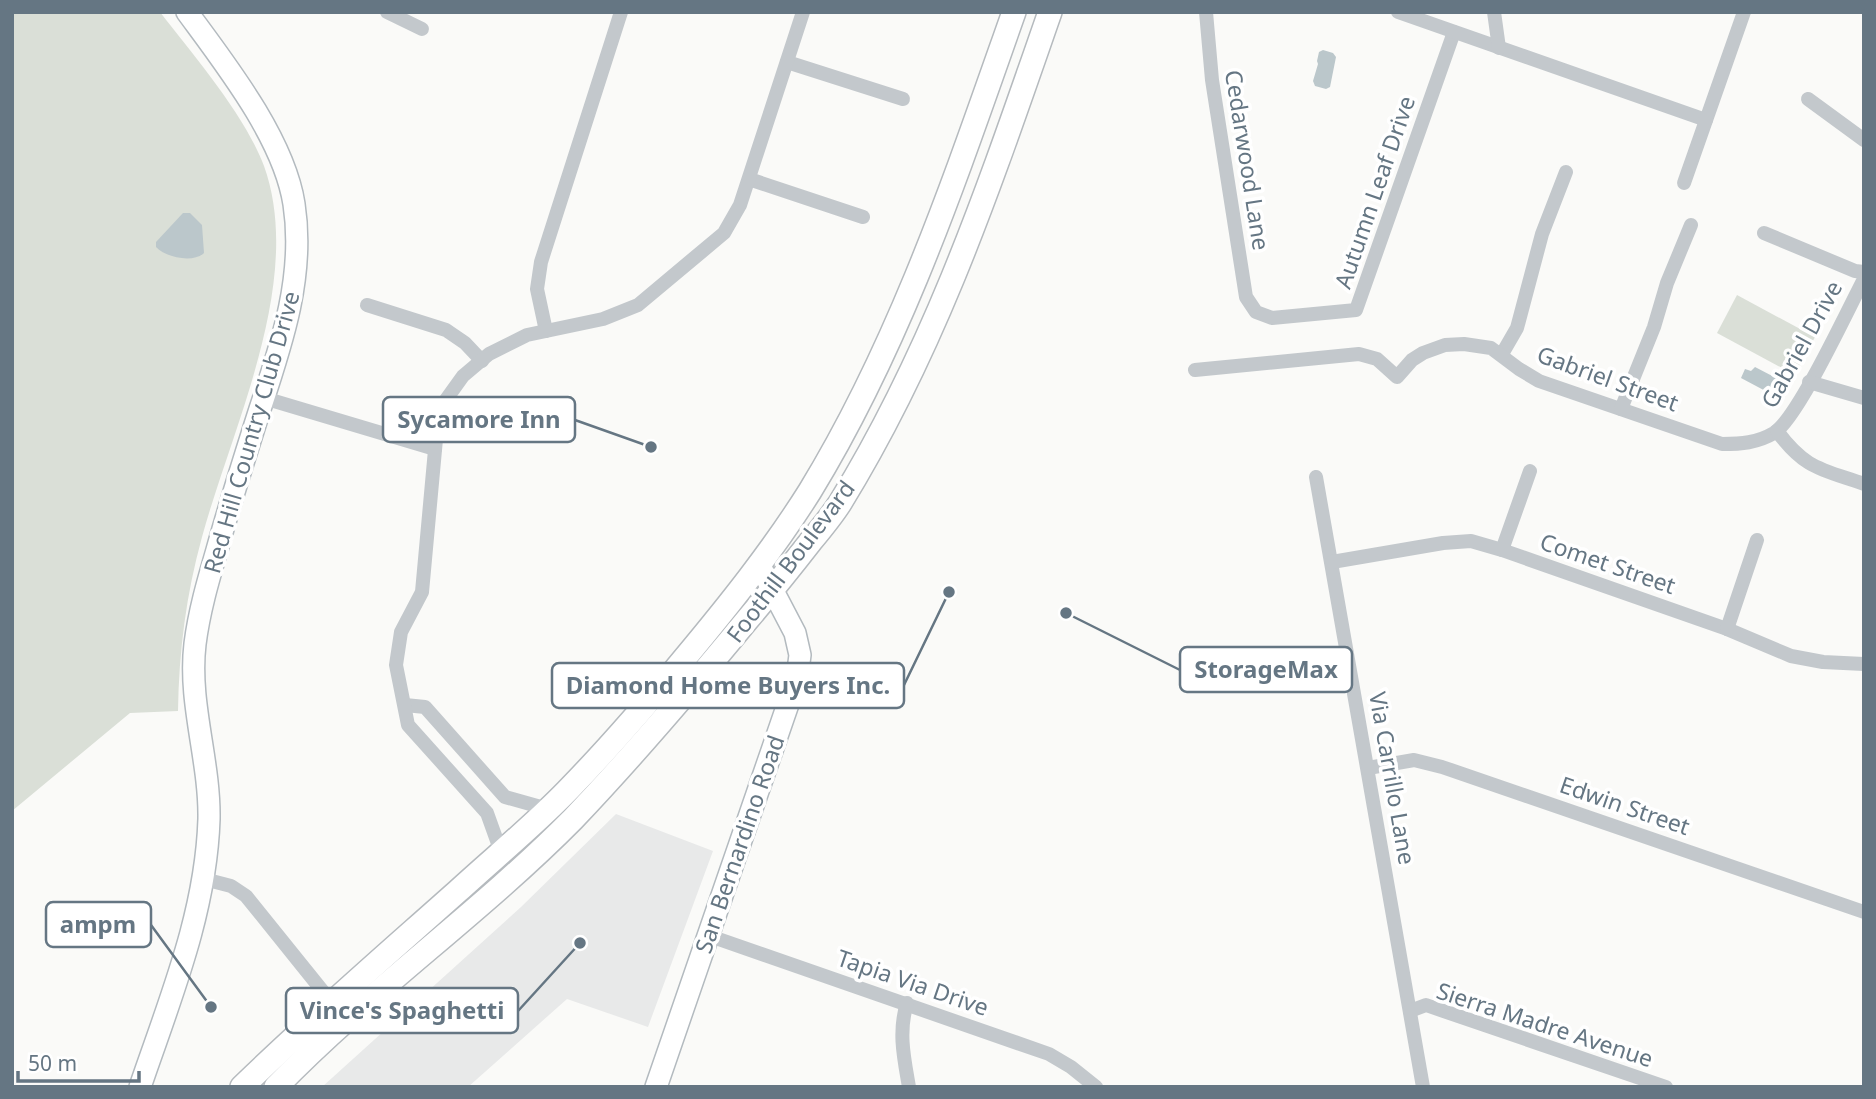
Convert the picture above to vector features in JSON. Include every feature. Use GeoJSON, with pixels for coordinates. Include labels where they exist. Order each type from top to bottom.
{"type":"FeatureCollection","features":[{"type":"Feature","properties":{"kind":"main road","name":"Foothill Boulevard"},"geometry":{"type":"LineString","coordinates":[[276,1087],[339,1010],[566,792],[653,697],[727,607],[810,491],[904,307],[944,211],[1014,12]]}},
{"type":"Feature","properties":{"kind":"main road","name":"Foothill Boulevard"},"geometry":{"type":"LineString","coordinates":[[242,1087],[521,868],[571,820],[654,733],[838,507],[894,410],[927,341],[973,232],[1050,12]]}},
{"type":"Feature","properties":{"kind":"street","name":"Red Hill Country Club Drive"},"geometry":{"type":"LineString","coordinates":[[140,1087],[190,940],[204,879],[209,815],[196,713],[195,645],[204,594],[264,398],[291,304],[297,271],[294,203],[288,180],[269,136],[187,12]]}},
{"type":"Feature","properties":{"kind":"street"},"geometry":{"type":"LineString","coordinates":[[387,12],[422,29]]}},
{"type":"Feature","properties":{"kind":"street"},"geometry":{"type":"LineString","coordinates":[[546,331],[537,289],[541,262],[621,12]]}},
{"type":"Feature","properties":{"kind":"street"},"geometry":{"type":"LineString","coordinates":[[501,852],[487,813],[408,725],[396,665],[401,632],[422,592],[435,449],[445,401],[463,376],[489,354],[527,335],[603,319],[638,305],[724,233],[740,205],[803,12]]}},
{"type":"Feature","properties":{"kind":"street","name":"Cedarwood Lane"},"geometry":{"type":"LineString","coordinates":[[1206,12],[1212,80],[1246,296],[1256,312]]}},
{"type":"Feature","properties":{"kind":"street"},"geometry":{"type":"LineString","coordinates":[[1398,12],[1706,120]]}},
{"type":"Feature","properties":{"kind":"street"},"geometry":{"type":"LineString","coordinates":[[1493,12],[1499,48]]}},
{"type":"Feature","properties":{"kind":"street"},"geometry":{"type":"LineString","coordinates":[[1684,183],[1744,12]]}},
{"type":"Feature","properties":{"kind":"street","name":"Autumn Leaf Drive"},"geometry":{"type":"LineString","coordinates":[[1256,312],[1272,318],[1356,310],[1454,32]]}},
{"type":"Feature","properties":{"kind":"street"},"geometry":{"type":"LineString","coordinates":[[787,62],[903,99]]}},
{"type":"Feature","properties":{"kind":"street"},"geometry":{"type":"LineString","coordinates":[[1808,99],[1864,140]]}},
{"type":"Feature","properties":{"kind":"street"},"geometry":{"type":"LineString","coordinates":[[1502,354],[1517,328],[1542,234],[1566,172]]}},
{"type":"Feature","properties":{"kind":"street"},"geometry":{"type":"LineString","coordinates":[[749,179],[863,217]]}},
{"type":"Feature","properties":{"kind":"street"},"geometry":{"type":"LineString","coordinates":[[1621,409],[1691,225]]}},
{"type":"Feature","properties":{"kind":"street"},"geometry":{"type":"LineString","coordinates":[[1764,233],[1855,271],[1864,272]]}},
{"type":"Feature","properties":{"kind":"street","name":"Gabriel Drive"},"geometry":{"type":"LineString","coordinates":[[1777,431],[1795,410],[1864,279]]}},
{"type":"Feature","properties":{"kind":"street"},"geometry":{"type":"LineString","coordinates":[[367,305],[446,330],[465,343],[482,361]]}},
{"type":"Feature","properties":{"kind":"street","name":"Gabriel Street"},"geometry":{"type":"LineString","coordinates":[[1195,370],[1359,354],[1377,359],[1397,377],[1412,360],[1423,353],[1446,345],[1464,344],[1491,348],[1539,380],[1722,444],[1758,440],[1777,431]]}},
{"type":"Feature","properties":{"kind":"street"},"geometry":{"type":"LineString","coordinates":[[1809,382],[1864,398]]}},
{"type":"Feature","properties":{"kind":"street"},"geometry":{"type":"LineString","coordinates":[[264,398],[435,449]]}},
{"type":"Feature","properties":{"kind":"street"},"geometry":{"type":"LineString","coordinates":[[1777,431],[1792,452],[1812,466],[1864,484]]}},
{"type":"Feature","properties":{"kind":"street"},"geometry":{"type":"LineString","coordinates":[[1502,550],[1530,471]]}},
{"type":"Feature","properties":{"kind":"street","name":"Via Carrillo Lane"},"geometry":{"type":"LineString","coordinates":[[1316,477],[1423,1087]]}},
{"type":"Feature","properties":{"kind":"street","name":"Comet Street"},"geometry":{"type":"LineString","coordinates":[[1332,562],[1443,543],[1471,541],[1727,629],[1791,656],[1823,662],[1864,664]]}},
{"type":"Feature","properties":{"kind":"street"},"geometry":{"type":"LineString","coordinates":[[1727,629],[1757,541]]}},
{"type":"Feature","properties":{"kind":"street","name":"San Bernardino Road"},"geometry":{"type":"LineString","coordinates":[[656,1087],[797,678],[800,655],[795,633],[759,564]]}},
{"type":"Feature","properties":{"kind":"street"},"geometry":{"type":"LineString","coordinates":[[405,705],[425,708],[505,797],[548,809]]}},
{"type":"Feature","properties":{"kind":"street"},"geometry":{"type":"LineString","coordinates":[[423,741],[441,725]]}},
{"type":"Feature","properties":{"kind":"street","name":"Edwin Street"},"geometry":{"type":"LineString","coordinates":[[1368,768],[1414,760],[1442,766],[1864,912]]}},
{"type":"Feature","properties":{"kind":"street"},"geometry":{"type":"LineString","coordinates":[[487,813],[505,797]]}},
{"type":"Feature","properties":{"kind":"street"},"geometry":{"type":"LineString","coordinates":[[204,879],[231,886],[246,896],[339,1010]]}},
{"type":"Feature","properties":{"kind":"street","name":"Tapia Via Drive"},"geometry":{"type":"LineString","coordinates":[[707,934],[1049,1054],[1096,1087]]}},
{"type":"Feature","properties":{"kind":"street"},"geometry":{"type":"LineString","coordinates":[[907,1003],[902,1019],[901,1042],[909,1087]]}},
{"type":"Feature","properties":{"kind":"street","name":"Sierra Madre Avenue"},"geometry":{"type":"LineString","coordinates":[[1410,1012],[1426,1005],[1666,1087]]}},
{"type":"Feature","properties":{"kind":"shaded area"},"geometry":{"type":"Polygon","coordinates":[[[12,12],[160,12],[232,106],[264,166],[274,210],[276,257],[260,353],[202,537],[192,580],[182,645],[178,711],[130,713],[12,811],[12,12]]]}},
{"type":"Feature","properties":{"kind":"shaded area"},"geometry":{"type":"Polygon","coordinates":[[[1323,50],[1336,57],[1330,87],[1326,89],[1315,86],[1313,81],[1319,52],[1323,50]]]}},
{"type":"Feature","properties":{"kind":"shaded area"},"geometry":{"type":"Polygon","coordinates":[[[183,213],[190,213],[202,225],[204,253],[194,258],[166,254],[156,247],[156,242],[183,213]]]}},
{"type":"Feature","properties":{"kind":"shaded area"},"geometry":{"type":"Polygon","coordinates":[[[1737,295],[1815,337],[1795,375],[1717,333],[1737,295]]]}},
{"type":"Feature","properties":{"kind":"shaded area"},"geometry":{"type":"Polygon","coordinates":[[[1755,367],[1780,380],[1773,395],[1741,378],[1745,369],[1751,371],[1755,367]]]}},
{"type":"Feature","properties":{"kind":"shaded area"},"geometry":{"type":"Polygon","coordinates":[[[616,814],[713,851],[648,1027],[567,999],[468,1087],[322,1087],[521,907],[616,814]]]}},
{"type":"Feature","properties":{"kind":"place","name":"Sycamore Inn"},"geometry":{"type":"Point","coordinates":[651,447]}},
{"type":"Feature","properties":{"kind":"place","name":"Diamond Home Buyers Inc."},"geometry":{"type":"Point","coordinates":[949,592]}},
{"type":"Feature","properties":{"kind":"place","name":"StorageMax"},"geometry":{"type":"Point","coordinates":[1066,613]}},
{"type":"Feature","properties":{"kind":"place","name":"Vince's Spaghetti"},"geometry":{"type":"Point","coordinates":[580,943]}},
{"type":"Feature","properties":{"kind":"place","name":"ampm"},"geometry":{"type":"Point","coordinates":[211,1007]}}]}
